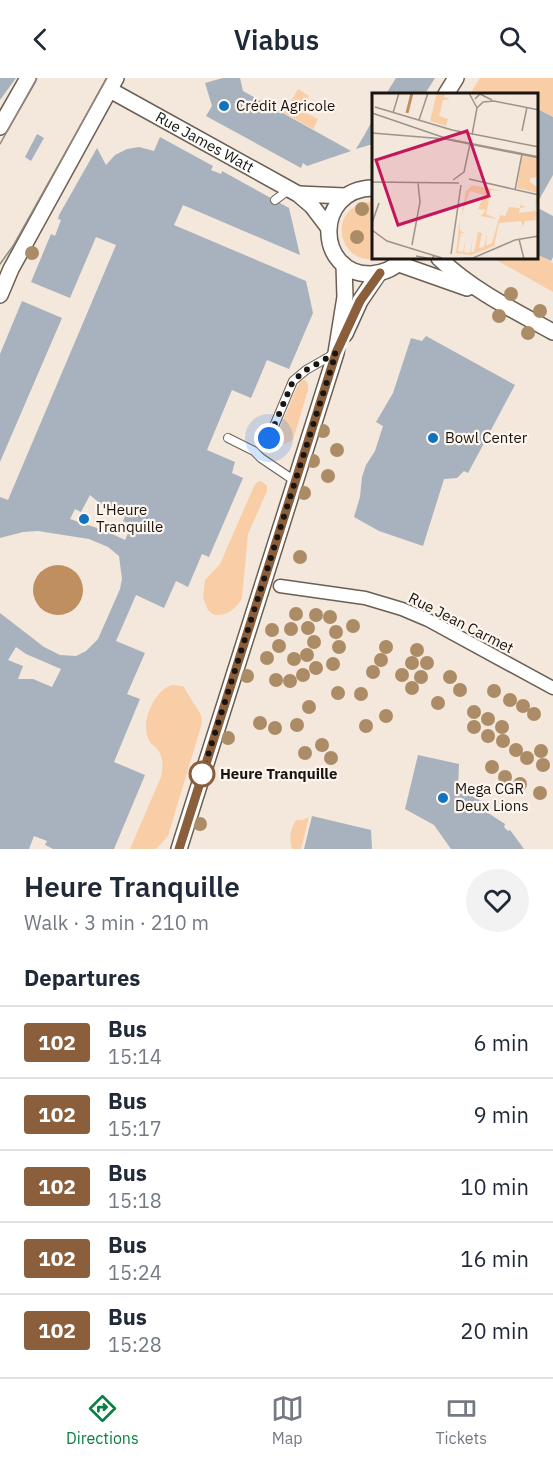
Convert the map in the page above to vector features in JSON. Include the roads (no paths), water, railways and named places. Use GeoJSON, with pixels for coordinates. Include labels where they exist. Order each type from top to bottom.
{"type":"FeatureCollection","features":[{"type":"Feature","properties":{"kind":"street"},"geometry":{"type":"LineString","coordinates":[[0,127],[28,78]]}},
{"type":"Feature","properties":{"kind":"street"},"geometry":{"type":"LineString","coordinates":[[447,93],[456,78]]}},
{"type":"Feature","properties":{"kind":"street"},"geometry":{"type":"LineString","coordinates":[[0,296],[11,269],[113,84]]}},
{"type":"Feature","properties":{"kind":"street","name":"Rue James Watt"},"geometry":{"type":"LineString","coordinates":[[113,84],[294,192],[312,206],[328,227]]}},
{"type":"Feature","properties":{"kind":"street","name":"Rue James Watt"},"geometry":{"type":"LineString","coordinates":[[294,192],[345,196],[355,191],[372,188]]}},
{"type":"Feature","properties":{"kind":"street"},"geometry":{"type":"LineString","coordinates":[[345,196],[331,215],[328,227],[332,248],[344,265],[355,271],[367,274],[380,273]]}},
{"type":"Feature","properties":{"kind":"street"},"geometry":{"type":"LineString","coordinates":[[441,260],[453,272],[484,294],[553,332]]}},
{"type":"Feature","properties":{"kind":"street"},"geometry":{"type":"LineString","coordinates":[[179,849],[336,353],[360,301],[380,273],[401,261],[484,294]]}},
{"type":"Feature","properties":{"kind":"street"},"geometry":{"type":"LineString","coordinates":[[336,353],[345,297],[344,265]]}},
{"type":"Feature","properties":{"kind":"street","name":"Rue Jean Carmet"},"geometry":{"type":"LineString","coordinates":[[280,586],[365,598],[402,609],[428,620],[553,688]]}},
{"type":"Feature","properties":{"kind":"lane"},"geometry":{"type":"LineString","coordinates":[[275,200],[294,192]]}},
{"type":"Feature","properties":{"kind":"lane"},"geometry":{"type":"LineString","coordinates":[[269,438],[293,381],[306,370],[336,353]]}},
{"type":"Feature","properties":{"kind":"lane"},"geometry":{"type":"LineString","coordinates":[[228,438],[254,451],[295,481]]}},
{"type":"Feature","properties":{"kind":"tram line"},"geometry":{"type":"LineString","coordinates":[[0,144],[37,78]]}},
{"type":"Feature","properties":{"kind":"tram line"},"geometry":{"type":"LineString","coordinates":[[0,264],[13,246],[107,78]]}},
{"type":"Feature","properties":{"kind":"place","name":"Crédit Agricole"},"geometry":{"type":"Point","coordinates":[224,106]}},
{"type":"Feature","properties":{"kind":"place","name":"Bowl Center"},"geometry":{"type":"Point","coordinates":[433,438]}},
{"type":"Feature","properties":{"kind":"place","name":"L'Heure Tranquille"},"geometry":{"type":"Point","coordinates":[84,519]}},
{"type":"Feature","properties":{"kind":"place","name":"Heure Tranquille"},"geometry":{"type":"Point","coordinates":[202,774]}},
{"type":"Feature","properties":{"kind":"place","name":"Mega CGR Deux Lions"},"geometry":{"type":"Point","coordinates":[443,798]}}]}
